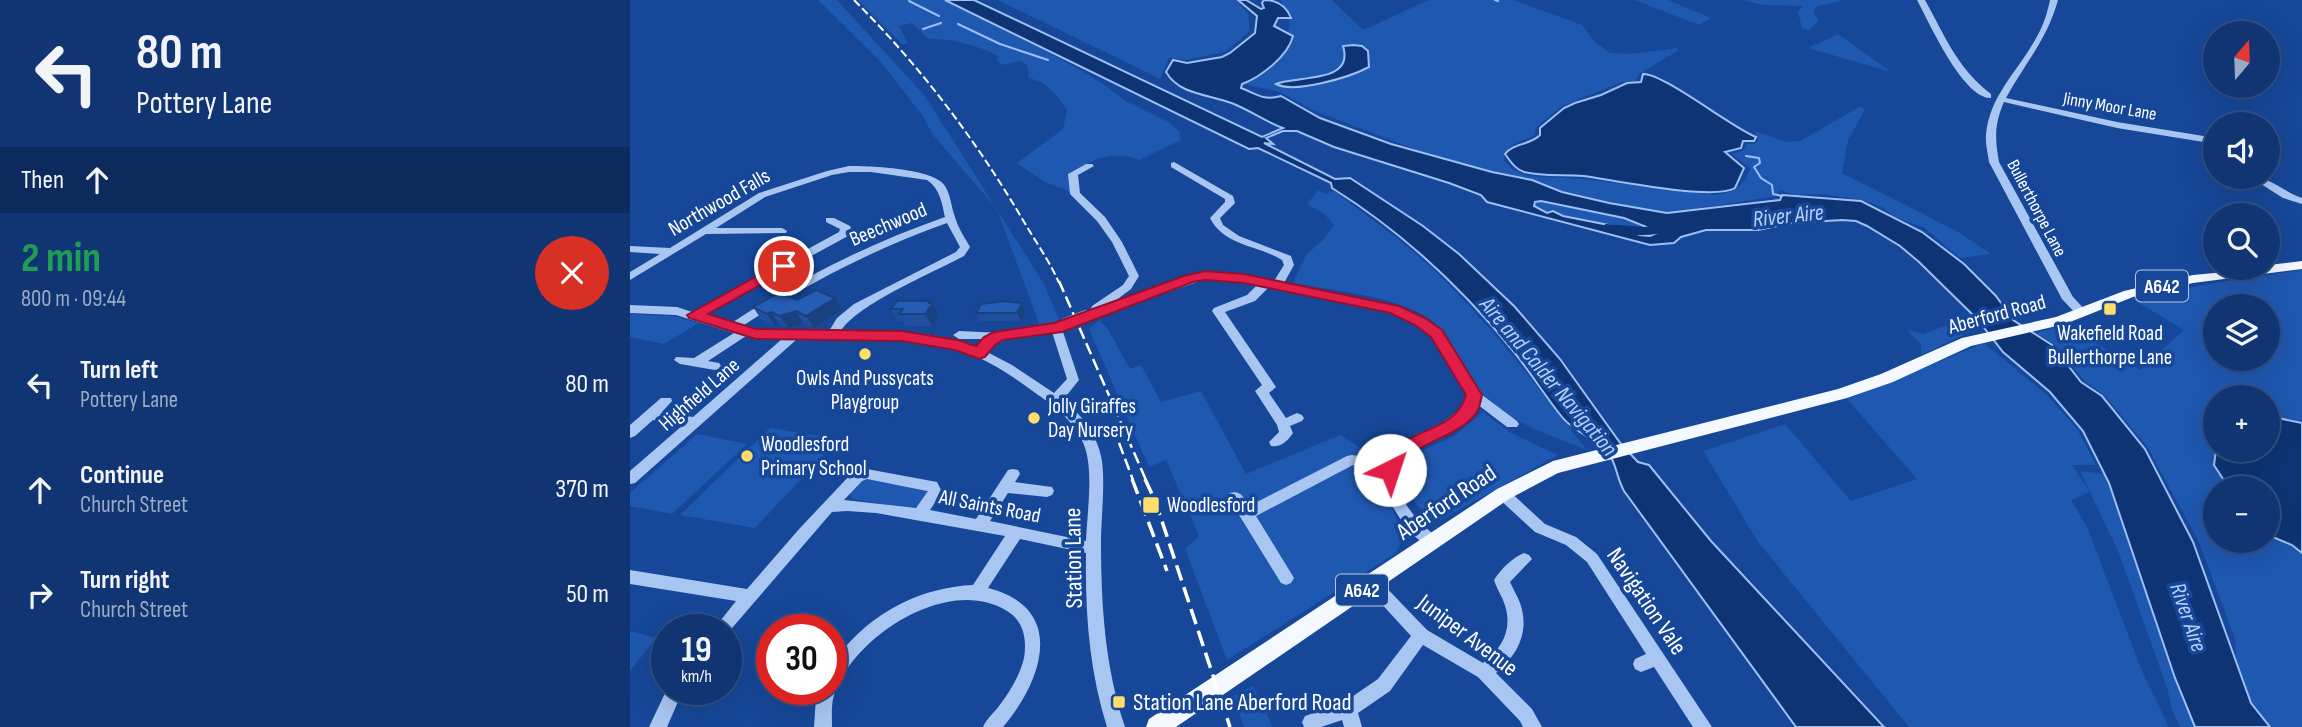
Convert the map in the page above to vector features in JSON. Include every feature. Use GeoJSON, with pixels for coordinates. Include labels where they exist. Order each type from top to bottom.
{"type":"FeatureCollection","features":[{"type":"Feature","properties":{"kind":"main road","name":"A642"},"geometry":{"type":"LineString","coordinates":[[2082,313],[2129,294],[2193,279],[2302,265]]}},
{"type":"Feature","properties":{"kind":"main road","name":"Aberford Road"},"geometry":{"type":"LineString","coordinates":[[1157,727],[1503,494],[1553,468],[1841,394],[1887,378],[1967,342],[2033,329],[2082,313]]}},
{"type":"Feature","properties":{"kind":"street"},"geometry":{"type":"LineString","coordinates":[[1921,0],[1950,58],[1962,75],[1988,96]]}},
{"type":"Feature","properties":{"kind":"street","name":"Bullerthorpe Lane"},"geometry":{"type":"LineString","coordinates":[[2054,0],[2048,24],[2000,99],[1989,138],[1994,162],[2068,299],[2082,313]]}},
{"type":"Feature","properties":{"kind":"street","name":"Jinny Moor Lane"},"geometry":{"type":"LineString","coordinates":[[2000,99],[2117,125],[2203,139]]}},
{"type":"Feature","properties":{"kind":"street"},"geometry":{"type":"LineString","coordinates":[[1174,165],[1230,198],[1230,203],[1215,219],[1219,226],[1247,244],[1267,248],[1287,258],[1289,265],[1271,284],[1251,298],[1218,311],[1270,387],[1261,391],[1286,433],[1276,442]]}},
{"type":"Feature","properties":{"kind":"street"},"geometry":{"type":"LineString","coordinates":[[1089,166],[1073,174],[1075,194],[1108,229],[1134,276],[1127,287],[1090,315]]}},
{"type":"Feature","properties":{"kind":"street","name":"Northwood Falls"},"geometry":{"type":"LineString","coordinates":[[630,277],[774,190],[849,169],[871,169],[930,178],[939,184],[946,198]]}},
{"type":"Feature","properties":{"kind":"street"},"geometry":{"type":"LineString","coordinates":[[2275,189],[2302,201]]}},
{"type":"Feature","properties":{"kind":"street","name":"Beechwood"},"geometry":{"type":"LineString","coordinates":[[832,337],[841,321],[858,307],[960,254],[965,247],[950,219],[946,198]]}},
{"type":"Feature","properties":{"kind":"street","name":"Beechwood"},"geometry":{"type":"LineString","coordinates":[[695,363],[804,284],[909,232],[950,219]]}},
{"type":"Feature","properties":{"kind":"street"},"geometry":{"type":"LineString","coordinates":[[695,315],[846,232],[846,228],[830,220]]}},
{"type":"Feature","properties":{"kind":"street"},"geometry":{"type":"LineString","coordinates":[[704,231],[782,231]]}},
{"type":"Feature","properties":{"kind":"street"},"geometry":{"type":"LineString","coordinates":[[630,249],[672,251]]}},
{"type":"Feature","properties":{"kind":"street"},"geometry":{"type":"LineString","coordinates":[[630,309],[657,308],[695,315],[738,330],[793,336],[902,336],[959,340],[1056,328],[1189,279],[1205,276],[1271,284],[1394,309],[1420,321],[1442,340],[1474,395],[1512,424]]}},
{"type":"Feature","properties":{"kind":"street"},"geometry":{"type":"LineString","coordinates":[[1055,400],[1073,380],[1056,328]]}},
{"type":"Feature","properties":{"kind":"street"},"geometry":{"type":"LineString","coordinates":[[979,354],[989,341],[1000,335]]}},
{"type":"Feature","properties":{"kind":"street","name":"Highfield Lane"},"geometry":{"type":"LineString","coordinates":[[631,478],[793,336]]}},
{"type":"Feature","properties":{"kind":"street","name":"Station Lane"},"geometry":{"type":"LineString","coordinates":[[959,340],[979,354],[1018,374],[1076,416],[1092,447],[1095,459],[1093,548],[1101,669],[1116,727]]}},
{"type":"Feature","properties":{"kind":"street"},"geometry":{"type":"LineString","coordinates":[[680,360],[715,366]]}},
{"type":"Feature","properties":{"kind":"street"},"geometry":{"type":"LineString","coordinates":[[1433,542],[1409,521],[1396,501],[1390,479],[1392,466],[1404,450],[1447,429],[1465,416],[1471,408],[1474,395]]}},
{"type":"Feature","properties":{"kind":"street"},"geometry":{"type":"LineString","coordinates":[[630,433],[666,401]]}},
{"type":"Feature","properties":{"kind":"street"},"geometry":{"type":"LineString","coordinates":[[653,415],[696,422]]}},
{"type":"Feature","properties":{"kind":"street"},"geometry":{"type":"LineString","coordinates":[[1283,424],[1297,418]]}},
{"type":"Feature","properties":{"kind":"street"},"geometry":{"type":"LineString","coordinates":[[1247,514],[1352,460],[1392,466]]}},
{"type":"Feature","properties":{"kind":"street","name":"All Saints Road"},"geometry":{"type":"LineString","coordinates":[[735,614],[855,479],[867,474],[932,486],[935,490],[933,495],[919,515]]}},
{"type":"Feature","properties":{"kind":"street"},"geometry":{"type":"LineString","coordinates":[[979,527],[1009,480],[1047,491]]}},
{"type":"Feature","properties":{"kind":"street","name":"Navigation Vale"},"geometry":{"type":"LineString","coordinates":[[1503,494],[1540,528],[1582,547],[1649,661],[1703,727]]}},
{"type":"Feature","properties":{"kind":"street"},"geometry":{"type":"LineString","coordinates":[[1235,497],[1286,578]]}},
{"type":"Feature","properties":{"kind":"street","name":"All Saints Road"},"geometry":{"type":"LineString","coordinates":[[830,507],[846,504],[919,515],[1093,548]]}},
{"type":"Feature","properties":{"kind":"street"},"geometry":{"type":"LineString","coordinates":[[977,592],[1014,534]]}},
{"type":"Feature","properties":{"kind":"street"},"geometry":{"type":"LineString","coordinates":[[1484,672],[1498,662],[1514,642],[1515,613],[1502,580],[1524,559]]}},
{"type":"Feature","properties":{"kind":"street"},"geometry":{"type":"LineString","coordinates":[[630,577],[750,596]]}},
{"type":"Feature","properties":{"kind":"street","name":"Juniper Avenue"},"geometry":{"type":"LineString","coordinates":[[1372,583],[1421,635],[1484,672],[1526,715],[1533,727]]}},
{"type":"Feature","properties":{"kind":"street"},"geometry":{"type":"LineString","coordinates":[[847,657],[852,649],[883,622],[925,601],[947,594],[977,592],[999,597],[1016,607],[1028,622],[1034,641],[1032,663],[1023,688],[1007,712],[992,727]]}},
{"type":"Feature","properties":{"kind":"street"},"geometry":{"type":"LineString","coordinates":[[1311,722],[1350,719],[1384,684],[1421,635]]}},
{"type":"Feature","properties":{"kind":"street"},"geometry":{"type":"LineString","coordinates":[[658,727],[668,705]]}},
{"type":"Feature","properties":{"kind":"street"},"geometry":{"type":"LineString","coordinates":[[823,727],[824,705]]}},
{"type":"Feature","properties":{"kind":"shaded area"},"geometry":{"type":"Polygon","coordinates":[[[818,0],[837,0],[925,96],[995,207],[933,135],[922,115],[880,61],[818,0]]]}},
{"type":"Feature","properties":{"kind":"shaded area"},"geometry":{"type":"Polygon","coordinates":[[[858,0],[945,0],[1031,42],[1097,80],[1126,101],[1168,122],[1179,131],[1181,140],[1139,160],[1112,156],[1088,163],[1070,172],[1074,189],[1071,192],[1043,181],[1017,163],[1063,129],[1067,110],[1051,90],[1029,78],[1027,65],[1020,61],[1002,65],[996,58],[999,56],[982,49],[957,41],[929,39],[912,23],[899,26],[908,44],[902,44],[858,0]]]}},
{"type":"Feature","properties":{"kind":"shaded area"},"geometry":{"type":"Polygon","coordinates":[[[998,0],[1236,0],[1248,13],[1250,31],[1225,52],[1186,60],[1169,58],[1160,79],[998,0]]]}},
{"type":"Feature","properties":{"kind":"shaded area"},"geometry":{"type":"Polygon","coordinates":[[[1281,0],[1332,0],[1363,30],[1429,0],[1514,0],[1582,25],[1595,42],[1610,53],[1631,54],[1678,48],[1639,74],[1636,81],[1622,82],[1562,106],[1536,127],[1535,135],[1507,150],[1504,161],[1527,176],[1583,179],[1722,194],[1733,191],[1748,175],[1750,168],[1732,154],[1744,150],[1747,144],[1755,144],[1758,139],[1755,131],[1786,142],[1800,141],[1861,106],[1865,110],[1848,140],[1842,173],[1957,231],[1991,254],[1960,258],[1925,228],[1895,217],[1882,207],[1862,200],[1820,194],[1796,195],[1780,190],[1777,196],[1669,213],[1636,210],[1433,156],[1315,111],[1280,92],[1238,83],[1274,54],[1287,36],[1288,15],[1281,0]]]}},
{"type":"Feature","properties":{"kind":"shaded area"},"geometry":{"type":"Polygon","coordinates":[[[1635,0],[1668,0],[1711,18],[1699,25],[1635,0]]]}},
{"type":"Feature","properties":{"kind":"shaded area"},"geometry":{"type":"Polygon","coordinates":[[[1742,0],[1844,0],[1815,7],[1814,13],[1819,21],[1809,30],[1802,28],[1798,12],[1803,6],[1764,5],[1742,0]]]}},
{"type":"Feature","properties":{"kind":"shaded area"},"geometry":{"type":"Polygon","coordinates":[[[1838,34],[1891,72],[1808,48],[1838,34]]]}},
{"type":"Feature","properties":{"kind":"shaded area"},"geometry":{"type":"Polygon","coordinates":[[[1318,190],[1326,194],[1334,191],[1405,245],[1439,275],[1506,347],[1587,450],[1530,427],[1490,402],[1473,382],[1445,334],[1428,318],[1414,310],[1380,299],[1293,283],[1306,255],[1324,239],[1334,225],[1325,215],[1307,204],[1318,190]]]}},
{"type":"Feature","properties":{"kind":"shaded area"},"geometry":{"type":"Polygon","coordinates":[[[1541,201],[1625,218],[1659,232],[1655,235],[1639,235],[1624,228],[1563,216],[1553,211],[1547,213],[1534,206],[1534,203],[1541,201]]]}},
{"type":"Feature","properties":{"kind":"shaded area"},"geometry":{"type":"Polygon","coordinates":[[[998,211],[1044,284],[1061,324],[1041,329],[998,211]]]}},
{"type":"Feature","properties":{"kind":"shaded area"},"geometry":{"type":"Polygon","coordinates":[[[2302,270],[2302,423],[2280,418],[2280,385],[2203,385],[2203,462],[2214,462],[2221,476],[2203,476],[2203,553],[2147,446],[2105,396],[2084,380],[2054,344],[2036,333],[2067,325],[2140,370],[2184,330],[2132,299],[2234,280],[2280,280],[2280,273],[2302,270]]]}},
{"type":"Feature","properties":{"kind":"shaded area"},"geometry":{"type":"Polygon","coordinates":[[[630,314],[673,316],[699,323],[664,344],[630,337],[630,314]]]}},
{"type":"Feature","properties":{"kind":"shaded area"},"geometry":{"type":"Polygon","coordinates":[[[1969,317],[1978,328],[1921,355],[1921,344],[1907,330],[1923,334],[1969,317]]]}},
{"type":"Feature","properties":{"kind":"shaded area"},"geometry":{"type":"Polygon","coordinates":[[[1099,320],[1108,329],[1130,369],[1141,365],[1161,402],[1201,391],[1246,474],[1340,435],[1382,461],[1382,486],[1404,536],[1396,553],[1227,660],[1185,549],[1199,536],[1166,460],[1149,467],[1089,329],[1099,320]]]}},
{"type":"Feature","properties":{"kind":"shaded area"},"geometry":{"type":"Polygon","coordinates":[[[1984,343],[2046,394],[2077,429],[2096,465],[2072,465],[2090,492],[2071,500],[2087,527],[2142,671],[2169,727],[1909,727],[1758,542],[1703,451],[1785,424],[1851,501],[1917,479],[1847,399],[1984,343]]]}},
{"type":"Feature","properties":{"kind":"shaded area"},"geometry":{"type":"Polygon","coordinates":[[[1483,412],[1511,433],[1558,455],[1437,522],[1416,504],[1405,474],[1415,454],[1454,436],[1483,412]]]}},
{"type":"Feature","properties":{"kind":"shaded area"},"geometry":{"type":"Polygon","coordinates":[[[770,428],[839,439],[755,528],[680,515],[770,428]]]}},
{"type":"Feature","properties":{"kind":"shaded area"},"geometry":{"type":"Polygon","coordinates":[[[697,434],[747,444],[672,514],[630,506],[630,493],[697,434]]]}},
{"type":"Feature","properties":{"kind":"shaded area"},"geometry":{"type":"Polygon","coordinates":[[[2080,471],[2105,474],[2175,678],[2195,727],[2180,727],[2172,710],[2167,687],[2118,551],[2080,471]]]}},
{"type":"Feature","properties":{"kind":"shaded area"},"geometry":{"type":"Polygon","coordinates":[[[864,478],[929,490],[919,505],[908,509],[853,499],[849,493],[864,478]]]}},
{"type":"Feature","properties":{"kind":"shaded area"},"geometry":{"type":"Polygon","coordinates":[[[2280,540],[2292,545],[2302,553],[2302,727],[2270,727],[2251,703],[2236,657],[2235,639],[2203,553],[2280,553],[2280,540]]]}},
{"type":"Feature","properties":{"kind":"shaded area"},"geometry":{"type":"Polygon","coordinates":[[[630,631],[651,637],[651,644],[630,671],[630,631]]]}},
{"type":"Feature","properties":{"kind":"shaded area"},"geometry":{"type":"Polygon","coordinates":[[[1253,686],[1273,727],[1244,727],[1233,696],[1253,686]]]}},
{"type":"Feature","properties":{"kind":"water","name":"Aire and Calder Navigation"},"geometry":{"type":"Polygon","coordinates":[[[945,0],[974,0],[1262,137],[1283,128],[1234,104],[1179,86],[1166,72],[1173,60],[1187,63],[1222,57],[1255,33],[1257,16],[1238,0],[1246,0],[1261,9],[1264,8],[1264,0],[1273,1],[1284,7],[1291,18],[1278,18],[1274,26],[1293,36],[1280,58],[1265,71],[1242,84],[1241,88],[1265,97],[1281,96],[1320,118],[1391,144],[1492,172],[1532,180],[1562,192],[1667,213],[1780,200],[1782,195],[1861,201],[1922,232],[1964,264],[1996,296],[2013,320],[2052,345],[2081,382],[2102,396],[2145,449],[2193,542],[2251,703],[2270,727],[2195,727],[2175,678],[2109,483],[2083,431],[2050,392],[2003,352],[1978,320],[1919,262],[1900,246],[1867,226],[1856,221],[1842,220],[1792,223],[1758,230],[1706,230],[1681,237],[1674,243],[1650,245],[1487,202],[1481,195],[1449,183],[1334,147],[1297,131],[1283,131],[1266,138],[1273,144],[1264,143],[1335,179],[1350,178],[1423,226],[1459,254],[1514,306],[1560,359],[1621,444],[1638,462],[1649,465],[1711,541],[1884,727],[1796,727],[1624,491],[1609,454],[1566,422],[1514,352],[1474,306],[1430,262],[1382,223],[1332,188],[1331,183],[1258,148],[1249,149],[945,0]],[[1541,201],[1535,202],[1534,206],[1547,213],[1553,211],[1563,216],[1624,228],[1639,235],[1650,236],[1659,232],[1624,218],[1541,201]]]}},
{"type":"Feature","properties":{"kind":"water"},"geometry":{"type":"Polygon","coordinates":[[[1343,46],[1362,46],[1368,51],[1369,67],[1309,86],[1285,87],[1276,84],[1333,72],[1341,67],[1344,58],[1343,46]]]}},
{"type":"Feature","properties":{"kind":"water"},"geometry":{"type":"Polygon","coordinates":[[[1643,74],[1666,82],[1756,137],[1754,141],[1743,141],[1741,148],[1725,152],[1744,168],[1735,188],[1723,191],[1685,191],[1584,176],[1531,174],[1518,169],[1505,154],[1540,135],[1540,128],[1564,108],[1627,83],[1641,82],[1643,74]]]}},
{"type":"Feature","properties":{"kind":"water"},"geometry":{"type":"Polygon","coordinates":[[[2280,418],[2302,423],[2302,553],[2280,540],[2280,476],[2221,476],[2214,462],[2280,462],[2280,418]]]}},
{"type":"Feature","properties":{"kind":"building"},"geometry":{"type":"Polygon","coordinates":[[[816,290],[835,298],[806,316],[796,311],[780,316],[771,312],[767,314],[753,307],[780,292],[797,300],[816,290]]]}},
{"type":"Feature","properties":{"kind":"building"},"geometry":{"type":"Polygon","coordinates":[[[897,301],[933,303],[925,314],[899,314],[903,309],[891,309],[897,301]]]}},
{"type":"Feature","properties":{"kind":"building"},"geometry":{"type":"Polygon","coordinates":[[[1004,301],[1022,303],[1017,313],[976,313],[981,304],[1004,301]]]}},
{"type":"Feature","properties":{"kind":"waterway"},"geometry":{"type":"LineString","coordinates":[[909,1],[939,16]]}},
{"type":"Feature","properties":{"kind":"waterway"},"geometry":{"type":"LineString","coordinates":[[923,29],[941,23]]}},
{"type":"Feature","properties":{"kind":"waterway"},"geometry":{"type":"LineString","coordinates":[[958,24],[1000,44],[1048,60]]}},
{"type":"Feature","properties":{"kind":"waterway"},"geometry":{"type":"LineString","coordinates":[[1746,156],[1759,158],[1760,163],[1754,167],[1761,178],[1772,185],[1773,194],[1782,196]]}},
{"type":"Feature","properties":{"kind":"waterway","name":"River Aire"},"geometry":{"type":"LineString","coordinates":[[1606,228],[1644,231],[1679,226]]}},
{"type":"Feature","properties":{"kind":"railway"},"geometry":{"type":"LineString","coordinates":[[854,0],[903,52],[948,108],[1009,196],[1059,283]]}},
{"type":"Feature","properties":{"kind":"railway"},"geometry":{"type":"LineString","coordinates":[[1059,281],[1146,480]]}},
{"type":"Feature","properties":{"kind":"railway"},"geometry":{"type":"LineString","coordinates":[[1113,427],[1133,480]]}},
{"type":"Feature","properties":{"kind":"railway"},"geometry":{"type":"LineString","coordinates":[[1132,479],[1167,571]]}},
{"type":"Feature","properties":{"kind":"railway"},"geometry":{"type":"LineString","coordinates":[[1145,479],[1156,503],[1230,727]]}},
{"type":"Feature","properties":{"kind":"place","name":"Wakefield Road Bullerthorpe Lane"},"geometry":{"type":"Point","coordinates":[2110,309]}},
{"type":"Feature","properties":{"kind":"place","name":"Owls And Pussycats Playgroup"},"geometry":{"type":"Point","coordinates":[865,354]}},
{"type":"Feature","properties":{"kind":"place","name":"Jolly Giraffes Day Nursery"},"geometry":{"type":"Point","coordinates":[1034,418]}},
{"type":"Feature","properties":{"kind":"place","name":"Woodlesford Primary School"},"geometry":{"type":"Point","coordinates":[747,456]}},
{"type":"Feature","properties":{"kind":"place","name":"Woodlesford"},"geometry":{"type":"Point","coordinates":[1151,505]}},
{"type":"Feature","properties":{"kind":"place","name":"Station Lane Aberford Road"},"geometry":{"type":"Point","coordinates":[1119,702]}},
{"type":"Feature","properties":{"kind":"route"},"geometry":{"type":"LineString","coordinates":[[784,266],[695,315],[756,334],[811,337],[902,336],[958,345],[979,354],[989,341],[1000,335],[1047,331],[1189,279],[1205,276],[1244,278],[1394,309],[1420,321],[1437,334],[1474,395],[1471,408],[1465,416],[1447,429],[1404,450],[1390,470]]}}]}
